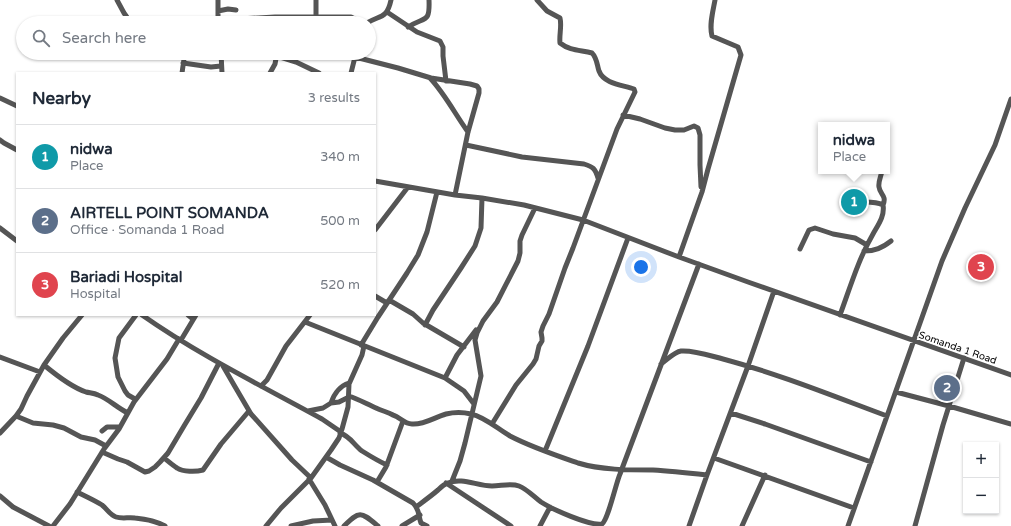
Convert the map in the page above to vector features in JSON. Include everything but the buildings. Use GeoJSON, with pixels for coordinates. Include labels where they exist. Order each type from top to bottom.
{"type":"FeatureCollection","features":[{"type":"Feature","properties":{"kind":"street"},"geometry":{"type":"LineString","coordinates":[[117,0],[126,16]]}},
{"type":"Feature","properties":{"kind":"street"},"geometry":{"type":"LineString","coordinates":[[218,0],[218,16]]}},
{"type":"Feature","properties":{"kind":"street"},"geometry":{"type":"LineString","coordinates":[[316,0],[316,16]]}},
{"type":"Feature","properties":{"kind":"street"},"geometry":{"type":"LineString","coordinates":[[376,19],[387,12],[391,0]]}},
{"type":"Feature","properties":{"kind":"street"},"geometry":{"type":"LineString","coordinates":[[408,27],[414,23],[426,19],[430,12],[430,0]]}},
{"type":"Feature","properties":{"kind":"street"},"geometry":{"type":"LineString","coordinates":[[492,424],[513,390],[536,359],[539,346],[542,341],[541,332],[543,326],[617,129],[635,92],[634,89],[607,80],[602,76],[594,55],[562,45],[560,43],[560,18],[547,10],[538,0]]}},
{"type":"Feature","properties":{"kind":"street"},"geometry":{"type":"LineString","coordinates":[[679,257],[702,192],[741,55],[738,47],[712,36],[711,30],[715,0]]}},
{"type":"Feature","properties":{"kind":"street"},"geometry":{"type":"LineString","coordinates":[[218,11],[236,10]]}},
{"type":"Feature","properties":{"kind":"street"},"geometry":{"type":"LineString","coordinates":[[387,12],[417,32],[440,41],[446,81]]}},
{"type":"Feature","properties":{"kind":"street"},"geometry":{"type":"LineString","coordinates":[[182,72],[184,60]]}},
{"type":"Feature","properties":{"kind":"street"},"geometry":{"type":"LineString","coordinates":[[221,60],[222,72]]}},
{"type":"Feature","properties":{"kind":"street"},"geometry":{"type":"LineString","coordinates":[[271,72],[276,60]]}},
{"type":"Feature","properties":{"kind":"street"},"geometry":{"type":"LineString","coordinates":[[291,60],[317,72]]}},
{"type":"Feature","properties":{"kind":"street"},"geometry":{"type":"LineString","coordinates":[[351,72],[354,60]]}},
{"type":"Feature","properties":{"kind":"street"},"geometry":{"type":"LineString","coordinates":[[373,60],[430,78],[470,84],[477,86],[479,89],[468,132],[455,195]]}},
{"type":"Feature","properties":{"kind":"street"},"geometry":{"type":"LineString","coordinates":[[183,63],[211,67],[221,66]]}},
{"type":"Feature","properties":{"kind":"street"},"geometry":{"type":"LineString","coordinates":[[430,78],[440,88],[454,113],[468,132]]}},
{"type":"Feature","properties":{"kind":"street"},"geometry":{"type":"LineString","coordinates":[[0,98],[16,106]]}},
{"type":"Feature","properties":{"kind":"street"},"geometry":{"type":"LineString","coordinates":[[848,526],[942,261],[965,208],[1009,115],[1011,99]]}},
{"type":"Feature","properties":{"kind":"street"},"geometry":{"type":"LineString","coordinates":[[623,116],[640,119],[675,130],[684,130],[694,126],[698,128],[700,134],[702,192]]}},
{"type":"Feature","properties":{"kind":"street"},"geometry":{"type":"LineString","coordinates":[[0,140],[4,144],[16,150]]}},
{"type":"Feature","properties":{"kind":"street"},"geometry":{"type":"LineString","coordinates":[[466,145],[522,157],[592,166],[598,178]]}},
{"type":"Feature","properties":{"kind":"street"},"geometry":{"type":"LineString","coordinates":[[840,315],[864,251],[880,222],[884,209],[884,198],[880,192],[879,185],[881,174]]}},
{"type":"Feature","properties":{"kind":"street","name":"Somanda 1 Road"},"geometry":{"type":"LineString","coordinates":[[376,181],[455,195],[482,198],[535,208],[583,220],[679,257],[1011,375]]}},
{"type":"Feature","properties":{"kind":"street"},"geometry":{"type":"LineString","coordinates":[[376,229],[408,187]]}},
{"type":"Feature","properties":{"kind":"street"},"geometry":{"type":"LineString","coordinates":[[266,526],[281,508],[310,479],[331,450],[341,433],[348,407],[349,383],[362,355],[363,346],[388,302],[408,273],[418,255],[427,232],[437,192]]}},
{"type":"Feature","properties":{"kind":"street"},"geometry":{"type":"LineString","coordinates":[[425,325],[433,310],[475,246],[480,228],[482,198]]}},
{"type":"Feature","properties":{"kind":"street"},"geometry":{"type":"LineString","coordinates":[[865,202],[880,203],[883,205]]}},
{"type":"Feature","properties":{"kind":"street"},"geometry":{"type":"LineString","coordinates":[[445,378],[458,355],[496,302],[518,261],[520,241],[535,208]]}},
{"type":"Feature","properties":{"kind":"street"},"geometry":{"type":"LineString","coordinates":[[0,228],[16,239]]}},
{"type":"Feature","properties":{"kind":"street"},"geometry":{"type":"LineString","coordinates":[[800,249],[809,230],[815,228],[833,234],[855,238],[867,245]]}},
{"type":"Feature","properties":{"kind":"street"},"geometry":{"type":"LineString","coordinates":[[545,451],[588,346],[628,238]]}},
{"type":"Feature","properties":{"kind":"street"},"geometry":{"type":"LineString","coordinates":[[864,251],[877,250],[891,241]]}},
{"type":"Feature","properties":{"kind":"street"},"geometry":{"type":"LineString","coordinates":[[416,506],[446,483],[452,481],[491,486],[513,485],[524,488],[550,508],[575,520],[591,526],[597,526],[604,523],[616,483],[699,264]]}},
{"type":"Feature","properties":{"kind":"street"},"geometry":{"type":"LineString","coordinates":[[689,526],[774,291]]}},
{"type":"Feature","properties":{"kind":"street"},"geometry":{"type":"LineString","coordinates":[[376,296],[413,314],[425,325],[464,347]]}},
{"type":"Feature","properties":{"kind":"street"},"geometry":{"type":"LineString","coordinates":[[0,433],[21,409],[40,372],[62,338],[81,316]]}},
{"type":"Feature","properties":{"kind":"street"},"geometry":{"type":"LineString","coordinates":[[135,316],[119,338],[115,358],[118,377],[128,395],[135,399]]}},
{"type":"Feature","properties":{"kind":"street"},"geometry":{"type":"LineString","coordinates":[[143,316],[220,364],[322,419],[347,436],[361,450],[387,465]]}},
{"type":"Feature","properties":{"kind":"street"},"geometry":{"type":"LineString","coordinates":[[261,386],[267,380],[286,346],[309,316]]}},
{"type":"Feature","properties":{"kind":"street"},"geometry":{"type":"LineString","coordinates":[[53,526],[70,504],[102,452],[120,427],[135,399],[167,359],[195,317]]}},
{"type":"Feature","properties":{"kind":"street"},"geometry":{"type":"LineString","coordinates":[[452,481],[460,461],[481,376],[475,340],[483,320]]}},
{"type":"Feature","properties":{"kind":"street"},"geometry":{"type":"LineString","coordinates":[[305,322],[445,378],[464,391],[474,404]]}},
{"type":"Feature","properties":{"kind":"street"},"geometry":{"type":"LineString","coordinates":[[661,365],[680,351],[687,351],[748,366],[887,416]]}},
{"type":"Feature","properties":{"kind":"street"},"geometry":{"type":"LineString","coordinates":[[0,357],[40,372]]}},
{"type":"Feature","properties":{"kind":"street"},"geometry":{"type":"LineString","coordinates":[[915,526],[964,358]]}},
{"type":"Feature","properties":{"kind":"street"},"geometry":{"type":"LineString","coordinates":[[220,364],[249,411],[268,434],[310,479],[335,526]]}},
{"type":"Feature","properties":{"kind":"street"},"geometry":{"type":"LineString","coordinates":[[102,452],[127,462],[145,472],[155,467],[168,453],[202,398],[220,364]]}},
{"type":"Feature","properties":{"kind":"street"},"geometry":{"type":"LineString","coordinates":[[44,366],[57,376],[76,387],[86,392],[99,395],[119,409],[128,413]]}},
{"type":"Feature","properties":{"kind":"street"},"geometry":{"type":"LineString","coordinates":[[331,403],[332,399],[339,390],[349,383]]}},
{"type":"Feature","properties":{"kind":"street"},"geometry":{"type":"LineString","coordinates":[[896,392],[1011,424]]}},
{"type":"Feature","properties":{"kind":"street"},"geometry":{"type":"LineString","coordinates":[[308,411],[323,408],[331,403],[339,402],[349,396]]}},
{"type":"Feature","properties":{"kind":"street"},"geometry":{"type":"LineString","coordinates":[[349,396],[394,415],[410,424],[427,422],[446,414],[471,414],[482,418],[511,436],[545,451],[593,467],[707,475]]}},
{"type":"Feature","properties":{"kind":"street"},"geometry":{"type":"LineString","coordinates":[[164,458],[178,468],[188,471],[203,470],[221,444],[249,411]]}},
{"type":"Feature","properties":{"kind":"street"},"geometry":{"type":"LineString","coordinates":[[731,413],[871,462]]}},
{"type":"Feature","properties":{"kind":"street"},"geometry":{"type":"LineString","coordinates":[[16,416],[33,423],[53,425],[64,428],[81,437],[95,440],[106,446]]}},
{"type":"Feature","properties":{"kind":"street"},"geometry":{"type":"LineString","coordinates":[[377,482],[387,465],[403,421]]}},
{"type":"Feature","properties":{"kind":"street"},"geometry":{"type":"LineString","coordinates":[[102,430],[107,426],[120,427]]}},
{"type":"Feature","properties":{"kind":"street"},"geometry":{"type":"LineString","coordinates":[[326,457],[377,482],[403,497],[416,506],[421,523],[427,526]]}},
{"type":"Feature","properties":{"kind":"street"},"geometry":{"type":"LineString","coordinates":[[714,458],[854,508]]}},
{"type":"Feature","properties":{"kind":"street"},"geometry":{"type":"LineString","coordinates":[[742,526],[765,476]]}},
{"type":"Feature","properties":{"kind":"street"},"geometry":{"type":"LineString","coordinates":[[446,483],[510,526]]}},
{"type":"Feature","properties":{"kind":"street"},"geometry":{"type":"LineString","coordinates":[[77,492],[101,505],[115,517],[144,519],[165,526]]}},
{"type":"Feature","properties":{"kind":"street"},"geometry":{"type":"LineString","coordinates":[[0,496],[13,507],[49,526]]}},
{"type":"Feature","properties":{"kind":"street"},"geometry":{"type":"LineString","coordinates":[[540,526],[550,508]]}},
{"type":"Feature","properties":{"kind":"street"},"geometry":{"type":"LineString","coordinates":[[344,526],[359,514],[365,516],[378,526]]}},
{"type":"Feature","properties":{"kind":"street"},"geometry":{"type":"LineString","coordinates":[[402,526],[420,518]]}},
{"type":"Feature","properties":{"kind":"street"},"geometry":{"type":"LineString","coordinates":[[417,526],[420,518]]}},
{"type":"Feature","properties":{"kind":"street"},"geometry":{"type":"LineString","coordinates":[[291,526],[312,521],[332,520]]}},
{"type":"Feature","properties":{"kind":"place","name":"nidwa"},"geometry":{"type":"Point","coordinates":[854,202]}},
{"type":"Feature","properties":{"kind":"place","name":"Bariadi Hospital"},"geometry":{"type":"Point","coordinates":[981,267]}},
{"type":"Feature","properties":{"kind":"place","name":"AIRTELL POINT SOMANDA"},"geometry":{"type":"Point","coordinates":[947,388]}}]}
